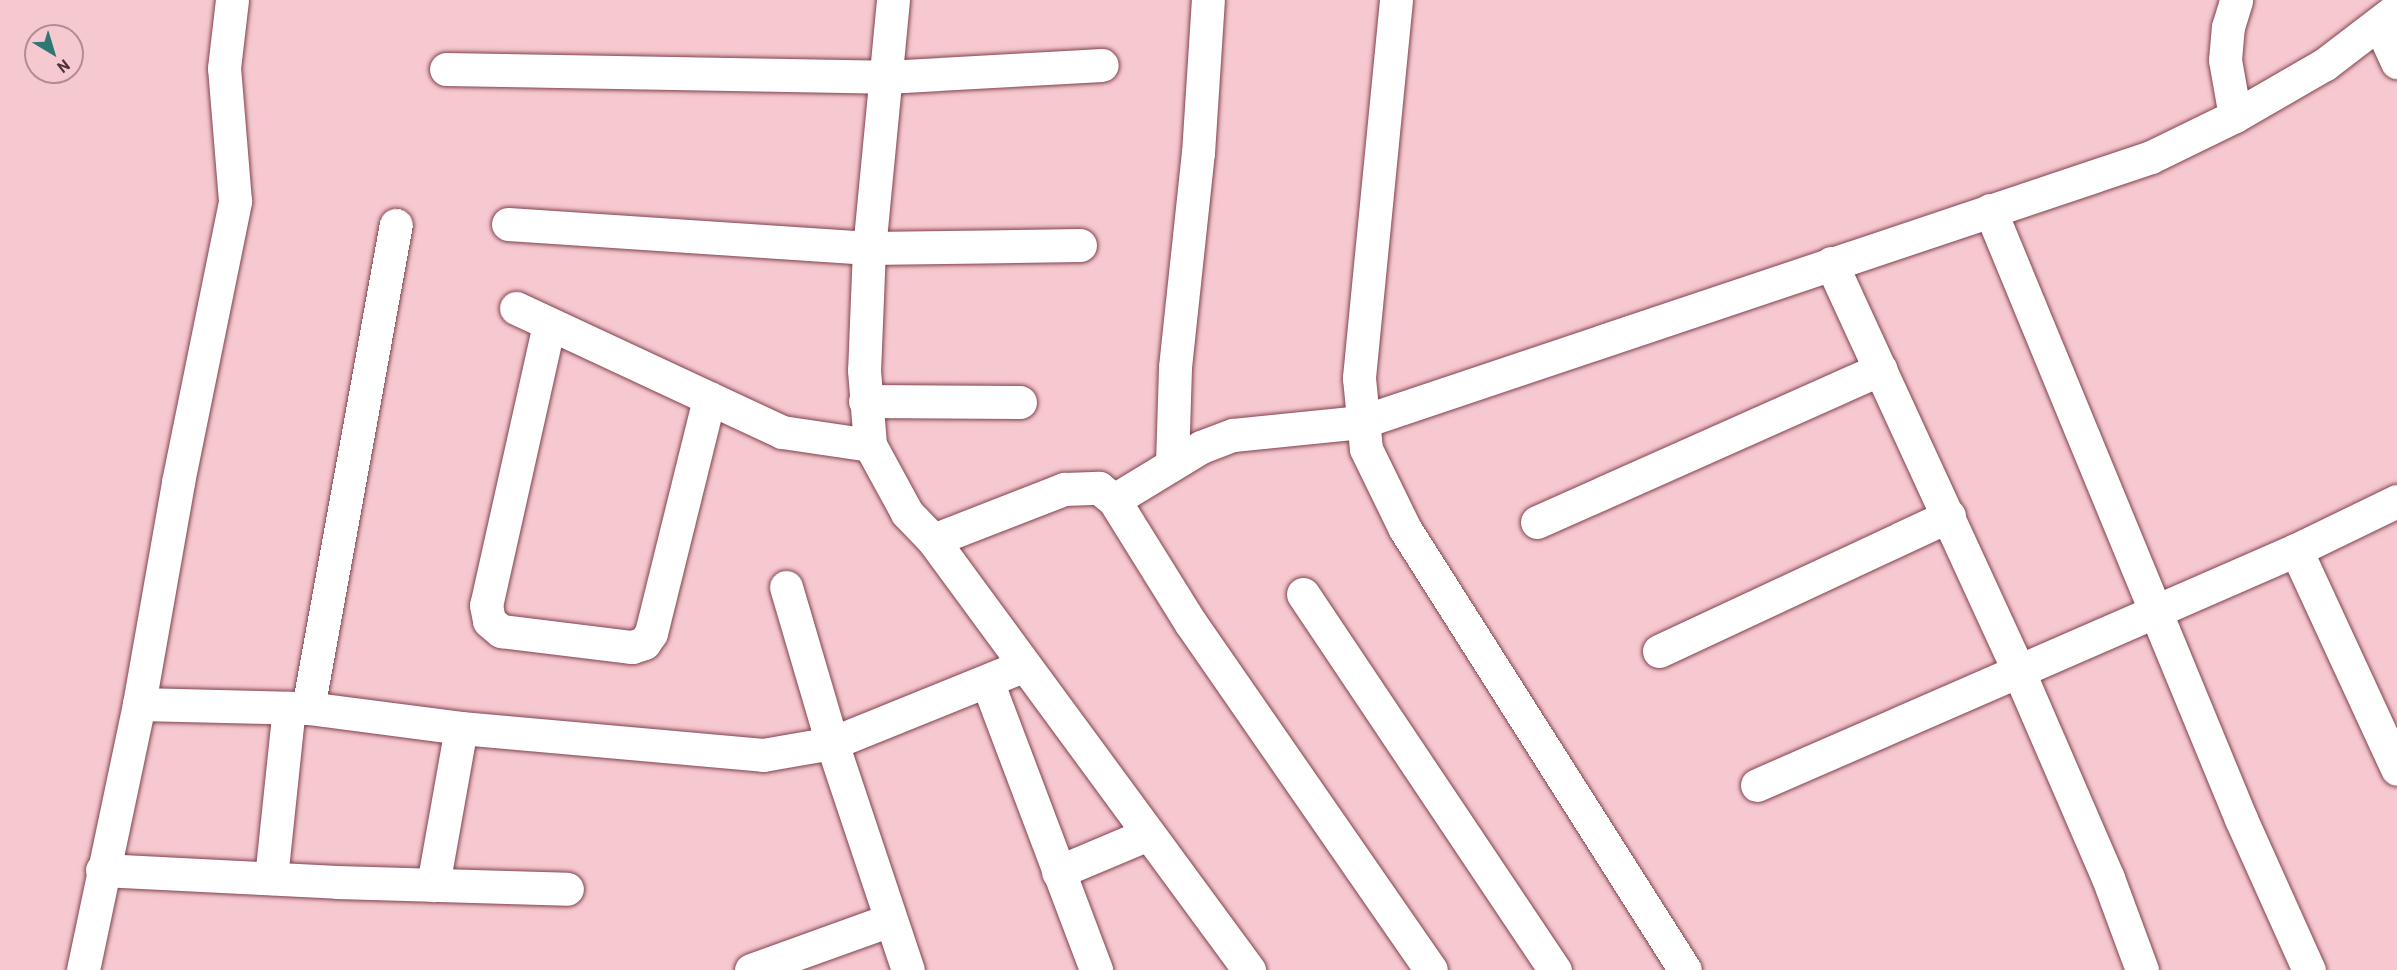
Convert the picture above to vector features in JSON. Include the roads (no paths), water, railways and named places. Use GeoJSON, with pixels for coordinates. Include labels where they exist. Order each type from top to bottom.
{"type":"FeatureCollection","features":[{"type":"Feature","properties":{"kind":"street"},"geometry":{"type":"LineString","coordinates":[[83,970],[102,870],[140,704],[178,482],[235,201],[236,176],[224,68],[232,0]]}},
{"type":"Feature","properties":{"kind":"street"},"geometry":{"type":"LineString","coordinates":[[893,0],[869,248],[865,401],[870,446],[907,513],[933,540],[1023,666],[1249,970]]}},
{"type":"Feature","properties":{"kind":"street"},"geometry":{"type":"LineString","coordinates":[[1172,463],[1175,368],[1201,118],[1208,0]]}},
{"type":"Feature","properties":{"kind":"street"},"geometry":{"type":"LineString","coordinates":[[1396,0],[1359,378],[1360,422],[1380,485],[1405,529],[1685,970]]}},
{"type":"Feature","properties":{"kind":"street"},"geometry":{"type":"LineString","coordinates":[[2235,116],[2225,60],[2228,27],[2236,0]]}},
{"type":"Feature","properties":{"kind":"street"},"geometry":{"type":"LineString","coordinates":[[1114,500],[1172,463],[1233,435],[1360,422],[2151,158],[2235,116],[2325,64],[2388,17],[2397,62]]}},
{"type":"Feature","properties":{"kind":"street"},"geometry":{"type":"LineString","coordinates":[[446,69],[886,77],[1102,65]]}},
{"type":"Feature","properties":{"kind":"street"},"geometry":{"type":"LineString","coordinates":[[1990,210],[2155,612],[2308,970]]}},
{"type":"Feature","properties":{"kind":"street"},"geometry":{"type":"LineString","coordinates":[[508,224],[869,248],[1080,245]]}},
{"type":"Feature","properties":{"kind":"street"},"geometry":{"type":"LineString","coordinates":[[271,878],[298,708],[396,225]]}},
{"type":"Feature","properties":{"kind":"street"},"geometry":{"type":"LineString","coordinates":[[1831,263],[2018,670],[2100,859],[2142,970]]}},
{"type":"Feature","properties":{"kind":"street"},"geometry":{"type":"LineString","coordinates":[[516,308],[782,432],[870,446]]}},
{"type":"Feature","properties":{"kind":"street"},"geometry":{"type":"LineString","coordinates":[[549,324],[486,605],[489,621],[501,632],[632,647],[644,643],[651,633],[709,398]]}},
{"type":"Feature","properties":{"kind":"street"},"geometry":{"type":"LineString","coordinates":[[1537,522],[1881,369]]}},
{"type":"Feature","properties":{"kind":"street"},"geometry":{"type":"LineString","coordinates":[[865,401],[1020,402]]}},
{"type":"Feature","properties":{"kind":"street"},"geometry":{"type":"LineString","coordinates":[[933,540],[1064,489],[1099,488],[1114,500],[1190,622],[1431,970]]}},
{"type":"Feature","properties":{"kind":"street"},"geometry":{"type":"LineString","coordinates":[[1757,785],[2296,550],[2397,501]]}},
{"type":"Feature","properties":{"kind":"street"},"geometry":{"type":"LineString","coordinates":[[1659,651],[1949,516]]}},
{"type":"Feature","properties":{"kind":"street"},"geometry":{"type":"LineString","coordinates":[[2296,550],[2397,769]]}},
{"type":"Feature","properties":{"kind":"street"},"geometry":{"type":"LineString","coordinates":[[786,586],[831,743],[908,970]]}},
{"type":"Feature","properties":{"kind":"street"},"geometry":{"type":"LineString","coordinates":[[1303,594],[1555,970]]}},
{"type":"Feature","properties":{"kind":"street"},"geometry":{"type":"LineString","coordinates":[[140,704],[298,708],[461,728],[763,755],[831,743],[1023,666]]}},
{"type":"Feature","properties":{"kind":"street"},"geometry":{"type":"LineString","coordinates":[[987,681],[1096,970]]}},
{"type":"Feature","properties":{"kind":"street"},"geometry":{"type":"LineString","coordinates":[[433,885],[461,728]]}},
{"type":"Feature","properties":{"kind":"street"},"geometry":{"type":"LineString","coordinates":[[1058,872],[1148,834]]}},
{"type":"Feature","properties":{"kind":"street"},"geometry":{"type":"LineString","coordinates":[[102,870],[567,889]]}},
{"type":"Feature","properties":{"kind":"street"},"geometry":{"type":"LineString","coordinates":[[751,970],[890,920]]}}]}
